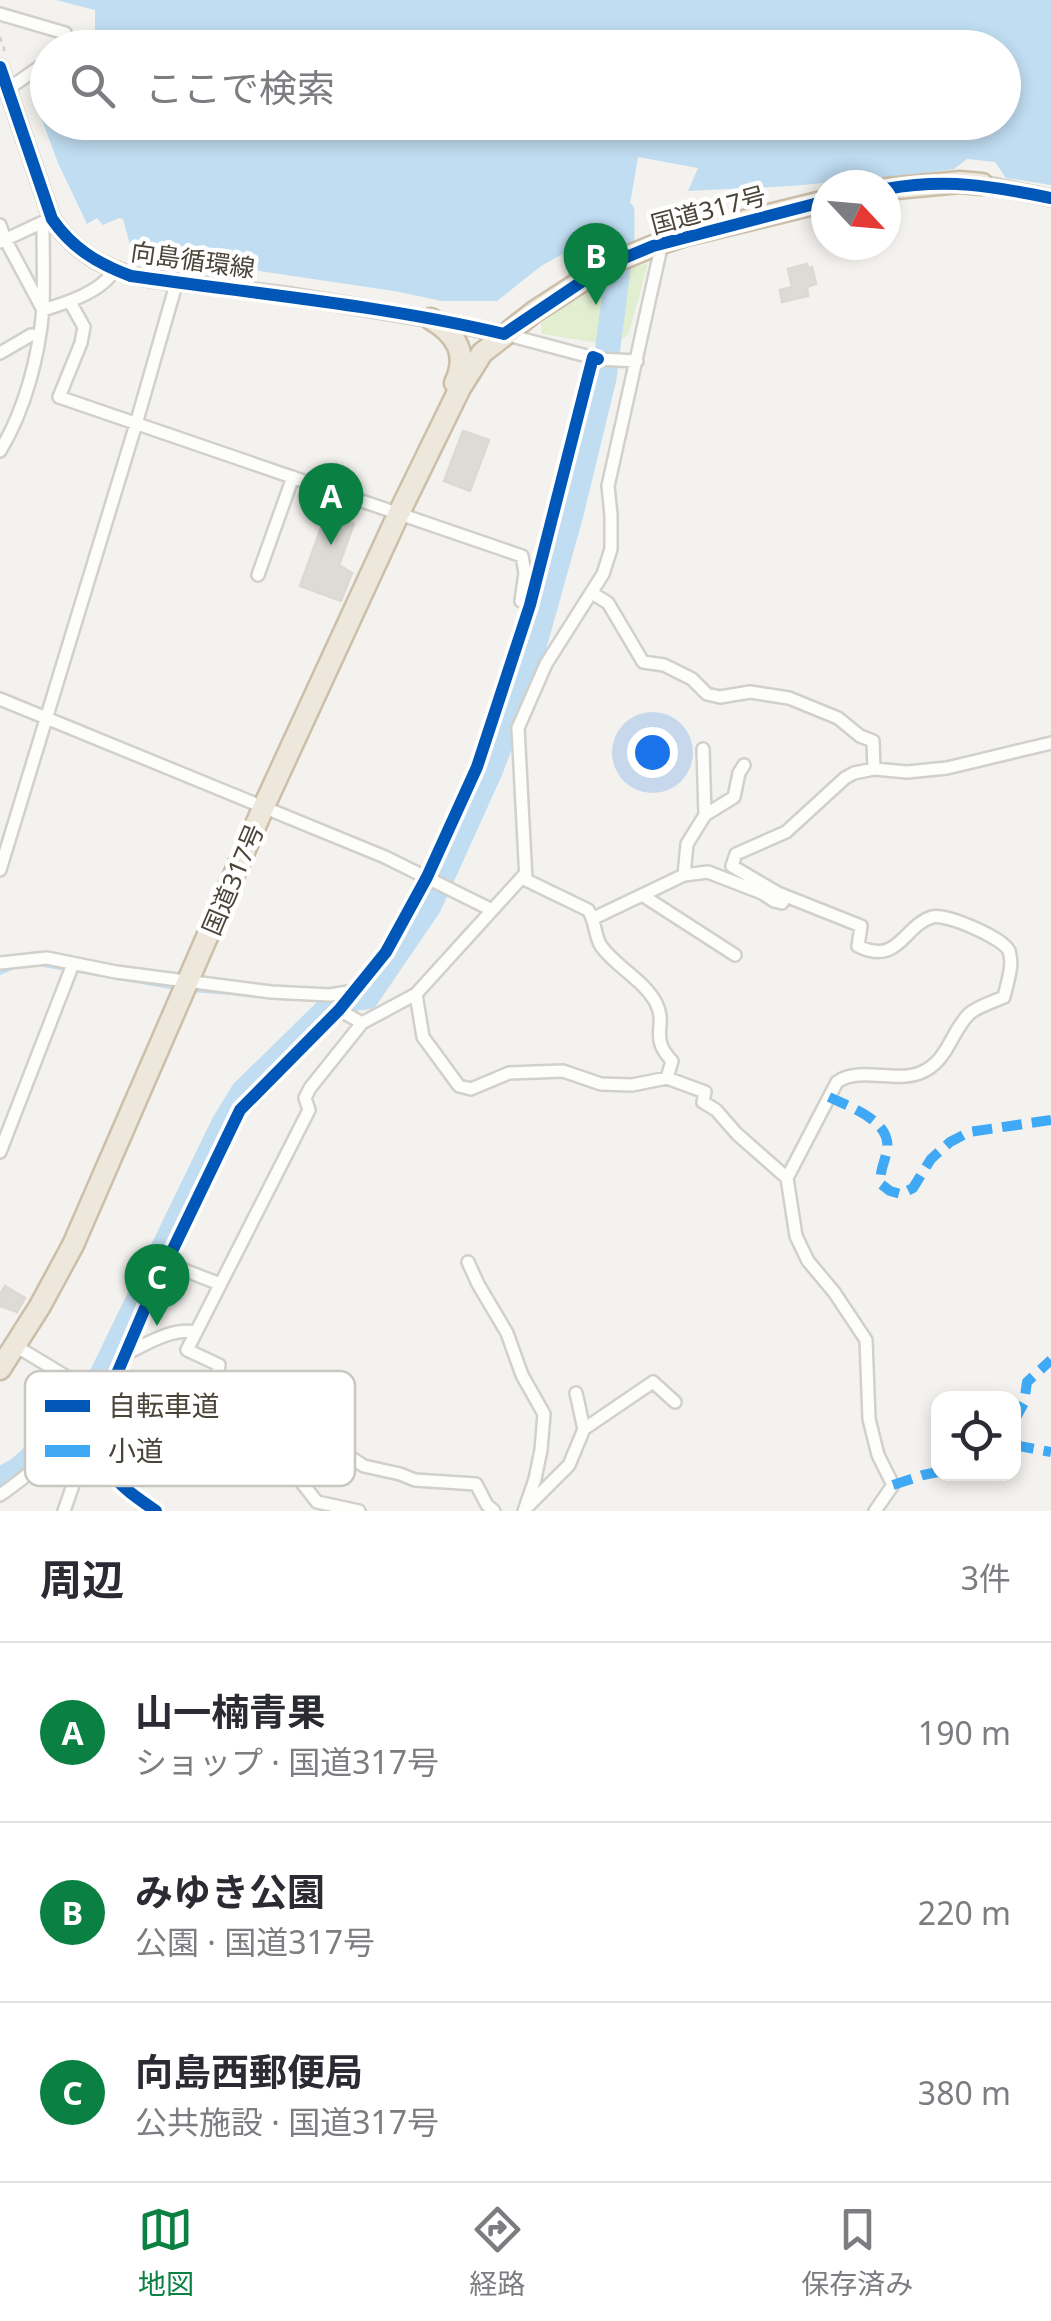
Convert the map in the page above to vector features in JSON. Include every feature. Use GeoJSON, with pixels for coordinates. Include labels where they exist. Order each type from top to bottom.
{"type":"FeatureCollection","features":[{"type":"Feature","properties":{"kind":"highway"},"geometry":{"type":"LineString","coordinates":[[901,187],[982,184]]}},
{"type":"Feature","properties":{"kind":"highway","name":"国道317号"},"geometry":{"type":"LineString","coordinates":[[0,1370],[7,1344],[40,1306],[74,1245],[264,806],[398,513],[460,388],[482,353],[606,266],[658,244],[811,204]]}},
{"type":"Feature","properties":{"kind":"highway"},"geometry":{"type":"LineString","coordinates":[[398,513],[423,446],[460,372],[461,357],[453,337],[431,319]]}},
{"type":"Feature","properties":{"kind":"main road","name":"向島循環線"},"geometry":{"type":"LineString","coordinates":[[3,60],[8,90],[48,220],[81,252],[131,276],[292,296],[504,334]]}},
{"type":"Feature","properties":{"kind":"main road"},"geometry":{"type":"LineString","coordinates":[[982,184],[1051,198]]}},
{"type":"Feature","properties":{"kind":"street"},"geometry":{"type":"LineString","coordinates":[[0,14],[54,30]]}},
{"type":"Feature","properties":{"kind":"street"},"geometry":{"type":"LineString","coordinates":[[8,90],[30,74]]}},
{"type":"Feature","properties":{"kind":"street"},"geometry":{"type":"LineString","coordinates":[[0,451],[28,387],[42,310],[48,220],[2,240]]}},
{"type":"Feature","properties":{"kind":"street"},"geometry":{"type":"LineString","coordinates":[[0,225],[2,240],[42,310]]}},
{"type":"Feature","properties":{"kind":"street"},"geometry":{"type":"LineString","coordinates":[[658,244],[608,486],[611,549],[592,594],[546,664],[518,728],[526,880],[588,910],[594,918],[599,943],[658,1006],[658,1040],[672,1062],[667,1078]]}},
{"type":"Feature","properties":{"kind":"street"},"geometry":{"type":"LineString","coordinates":[[42,310],[70,302],[110,278],[114,270]]}},
{"type":"Feature","properties":{"kind":"street"},"geometry":{"type":"LineString","coordinates":[[0,870],[177,281]]}},
{"type":"Feature","properties":{"kind":"street"},"geometry":{"type":"LineString","coordinates":[[70,302],[84,328],[59,397],[522,556],[525,573],[521,601],[530,605]]}},
{"type":"Feature","properties":{"kind":"street"},"geometry":{"type":"LineString","coordinates":[[504,334],[596,358],[634,360]]}},
{"type":"Feature","properties":{"kind":"street"},"geometry":{"type":"LineString","coordinates":[[0,353],[30,335],[38,336]]}},
{"type":"Feature","properties":{"kind":"street"},"geometry":{"type":"LineString","coordinates":[[118,1371],[240,1110],[339,1010],[386,952],[430,879],[477,767],[530,605],[596,358]]}},
{"type":"Feature","properties":{"kind":"street"},"geometry":{"type":"LineString","coordinates":[[258,574],[294,477]]}},
{"type":"Feature","properties":{"kind":"street"},"geometry":{"type":"LineString","coordinates":[[592,594],[608,603],[643,662],[664,665],[692,679],[707,694],[720,697],[750,692],[790,698],[838,718],[873,741],[874,768]]}},
{"type":"Feature","properties":{"kind":"street"},"geometry":{"type":"LineString","coordinates":[[0,699],[385,857],[492,910]]}},
{"type":"Feature","properties":{"kind":"street"},"geometry":{"type":"LineString","coordinates":[[874,1511],[893,1486],[878,1455],[870,1419],[866,1340],[808,1260],[796,1236],[787,1178],[837,1082],[848,1074],[894,1078],[920,1072],[937,1062],[972,1011],[1004,997],[1011,965],[1009,952],[1003,943],[946,917],[932,917],[884,952],[870,951],[858,946],[861,926],[778,893],[732,866],[736,854],[786,832],[845,778],[865,769],[907,772],[947,768],[1051,743]]}},
{"type":"Feature","properties":{"kind":"street"},"geometry":{"type":"LineString","coordinates":[[703,749],[705,815]]}},
{"type":"Feature","properties":{"kind":"street"},"geometry":{"type":"LineString","coordinates":[[684,875],[688,844],[705,815],[734,797],[744,765]]}},
{"type":"Feature","properties":{"kind":"street"},"geometry":{"type":"LineString","coordinates":[[594,918],[684,875],[708,872],[782,903],[778,893]]}},
{"type":"Feature","properties":{"kind":"street"},"geometry":{"type":"LineString","coordinates":[[218,1371],[219,1365],[187,1350],[309,1110],[306,1098],[310,1088],[362,1023],[416,994],[525,874]]}},
{"type":"Feature","properties":{"kind":"street"},"geometry":{"type":"LineString","coordinates":[[642,895],[736,956]]}},
{"type":"Feature","properties":{"kind":"street"},"geometry":{"type":"LineString","coordinates":[[0,963],[47,958],[188,982],[300,994],[354,991]]}},
{"type":"Feature","properties":{"kind":"street"},"geometry":{"type":"LineString","coordinates":[[0,1152],[73,964]]}},
{"type":"Feature","properties":{"kind":"street"},"geometry":{"type":"LineString","coordinates":[[416,994],[423,1037],[459,1086],[471,1089],[509,1073],[563,1071],[601,1084],[632,1086],[667,1078],[705,1092],[703,1102],[787,1178]]}},
{"type":"Feature","properties":{"kind":"street"},"geometry":{"type":"LineString","coordinates":[[339,1010],[362,1023]]}},
{"type":"Feature","properties":{"kind":"street"},"geometry":{"type":"LineString","coordinates":[[468,1262],[507,1333],[522,1376],[544,1414],[541,1450],[524,1510]]}},
{"type":"Feature","properties":{"kind":"street"},"geometry":{"type":"LineString","coordinates":[[166,1264],[220,1284]]}},
{"type":"Feature","properties":{"kind":"street"},"geometry":{"type":"LineString","coordinates":[[126,1354],[173,1332],[196,1332]]}},
{"type":"Feature","properties":{"kind":"street"},"geometry":{"type":"LineString","coordinates":[[7,1344],[58,1371]]}},
{"type":"Feature","properties":{"kind":"street"},"geometry":{"type":"LineString","coordinates":[[524,1510],[569,1464],[584,1429],[653,1382],[675,1402]]}},
{"type":"Feature","properties":{"kind":"street"},"geometry":{"type":"LineString","coordinates":[[576,1393],[584,1429]]}},
{"type":"Feature","properties":{"kind":"street"},"geometry":{"type":"LineString","coordinates":[[355,1460],[415,1480],[476,1484],[480,1496],[494,1511]]}},
{"type":"Feature","properties":{"kind":"street"},"geometry":{"type":"LineString","coordinates":[[0,1495],[25,1479]]}},
{"type":"Feature","properties":{"kind":"street"},"geometry":{"type":"LineString","coordinates":[[64,1511],[73,1486]]}},
{"type":"Feature","properties":{"kind":"street"},"geometry":{"type":"LineString","coordinates":[[121,1486],[156,1511]]}},
{"type":"Feature","properties":{"kind":"street"},"geometry":{"type":"LineString","coordinates":[[305,1486],[318,1502],[350,1510]]}},
{"type":"Feature","properties":{"kind":"path"},"geometry":{"type":"LineString","coordinates":[[0,38],[3,60]]}},
{"type":"Feature","properties":{"kind":"green space"},"geometry":{"type":"Polygon","coordinates":[[[648,263],[629,333],[624,338],[604,344],[542,334],[541,324],[589,286],[648,263]]]}},
{"type":"Feature","properties":{"kind":"water"},"geometry":{"type":"Polygon","coordinates":[[[56,0],[1051,0],[1051,185],[1006,178],[995,162],[967,159],[954,169],[924,173],[811,170],[811,184],[688,191],[698,168],[638,157],[626,228],[610,228],[541,266],[497,301],[442,301],[132,252],[123,219],[103,225],[97,218],[87,224],[49,140],[1021,140],[1021,30],[95,30],[95,10],[56,0]]]}},
{"type":"Feature","properties":{"kind":"building"},"geometry":{"type":"Polygon","coordinates":[[[807,264],[812,267],[816,284],[807,287],[808,296],[782,302],[780,290],[792,287],[788,269],[807,264]]]}},
{"type":"Feature","properties":{"kind":"building"},"geometry":{"type":"Polygon","coordinates":[[[463,431],[489,440],[470,491],[444,481],[463,431]]]}},
{"type":"Feature","properties":{"kind":"building"},"geometry":{"type":"Polygon","coordinates":[[[326,514],[354,524],[339,565],[352,573],[341,601],[300,586],[326,514]]]}},
{"type":"Feature","properties":{"kind":"building"},"geometry":{"type":"Polygon","coordinates":[[[5,1286],[25,1298],[17,1312],[0,1306],[5,1286]]]}},
{"type":"Feature","properties":{"kind":"waterway"},"geometry":{"type":"LineString","coordinates":[[104,1371],[224,1123],[243,1092],[337,1000],[367,997],[429,906],[491,769],[528,668],[604,378],[622,212]]}},
{"type":"Feature","properties":{"kind":"waterway"},"geometry":{"type":"LineString","coordinates":[[38,964],[176,988]]}},
{"type":"Feature","properties":{"kind":"waterway"},"geometry":{"type":"LineString","coordinates":[[0,973],[19,965]]}},
{"type":"Feature","properties":{"kind":"waterway"},"geometry":{"type":"LineString","coordinates":[[191,990],[246,994]]}},
{"type":"Feature","properties":{"kind":"waterway"},"geometry":{"type":"LineString","coordinates":[[0,1480],[25,1464]]}},
{"type":"Feature","properties":{"kind":"marked path"},"geometry":{"type":"LineString","coordinates":[[829,1097],[868,1116],[883,1131],[887,1150],[881,1184],[901,1194],[913,1188],[931,1159],[969,1132],[1051,1120]]}},
{"type":"Feature","properties":{"kind":"marked path"},"geometry":{"type":"LineString","coordinates":[[1021,1408],[1027,1382],[1051,1360]]}},
{"type":"Feature","properties":{"kind":"marked path"},"geometry":{"type":"LineString","coordinates":[[1021,1446],[1051,1452]]}},
{"type":"Feature","properties":{"kind":"marked path"},"geometry":{"type":"LineString","coordinates":[[893,1485],[931,1473]]}},
{"type":"Feature","properties":{"kind":"cycle path"},"geometry":{"type":"LineString","coordinates":[[0,67],[52,219],[87,254],[131,276],[365,308],[504,334],[605,266],[653,246],[811,205]]}},
{"type":"Feature","properties":{"kind":"cycle path"},"geometry":{"type":"LineString","coordinates":[[901,187],[969,185],[1051,198]]}},
{"type":"Feature","properties":{"kind":"cycle path"},"geometry":{"type":"LineString","coordinates":[[118,1371],[240,1110],[339,1010],[386,952],[427,877],[477,767],[530,605],[593,357],[598,359]]}},
{"type":"Feature","properties":{"kind":"cycle path"},"geometry":{"type":"LineString","coordinates":[[123,1486],[156,1511]]}},
{"type":"Feature","properties":{"kind":"place","name":"みゆき公園"},"geometry":{"type":"Point","coordinates":[596,305]}},
{"type":"Feature","properties":{"kind":"place","name":"山一楠青果"},"geometry":{"type":"Point","coordinates":[331,545]}},
{"type":"Feature","properties":{"kind":"place","name":"向島西郵便局"},"geometry":{"type":"Point","coordinates":[157,1326]}}]}
